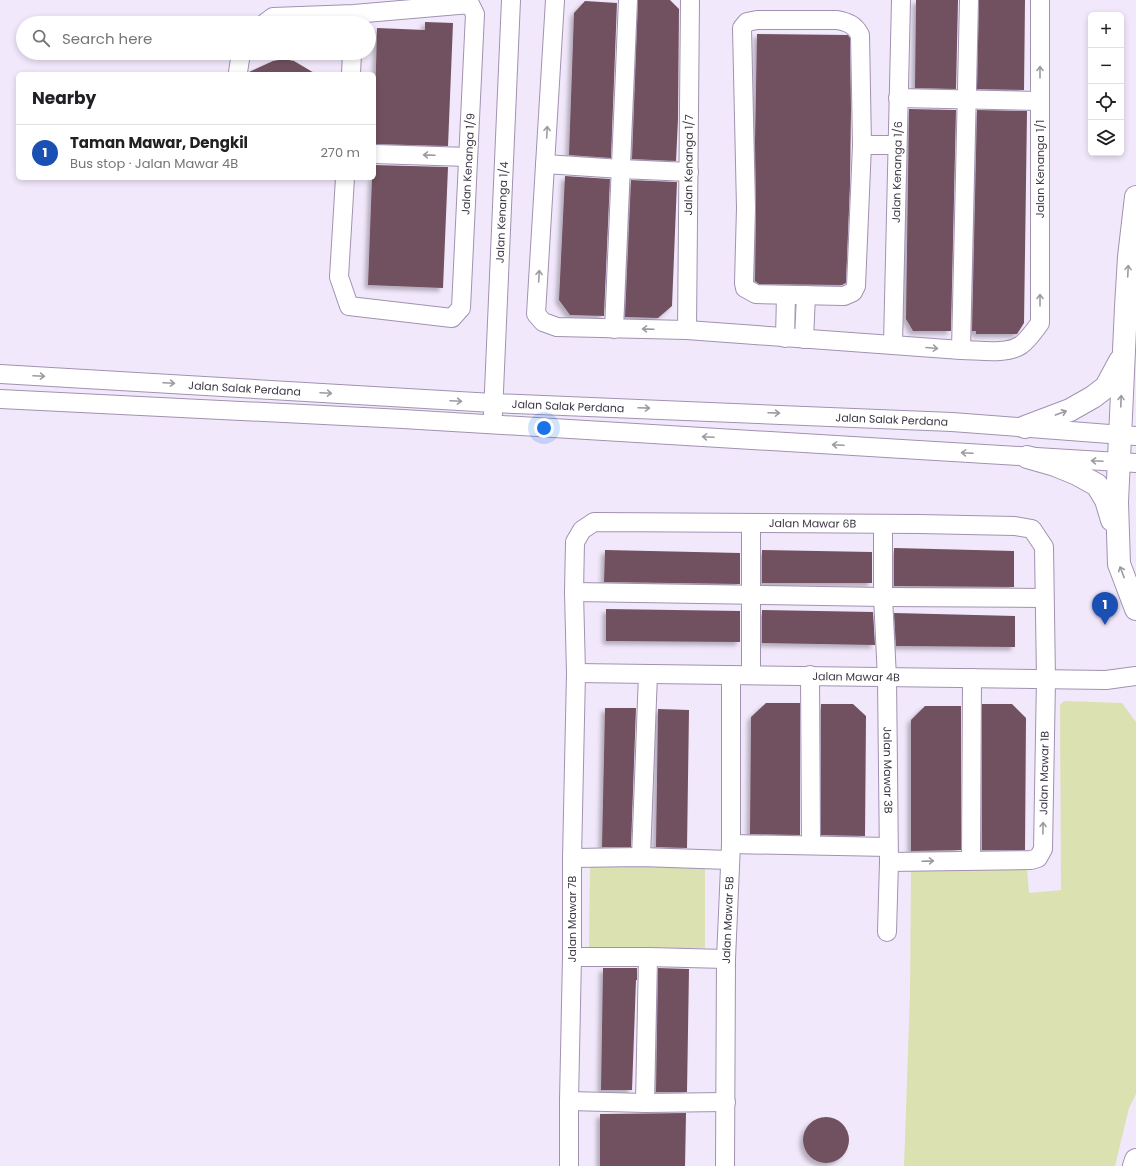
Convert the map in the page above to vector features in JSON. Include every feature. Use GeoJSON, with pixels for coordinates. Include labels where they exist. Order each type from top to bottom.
{"type":"FeatureCollection","features":[{"type":"Feature","properties":{"kind":"main road"},"geometry":{"type":"LineString","coordinates":[[1136,197],[1129,257],[1131,302],[1123,355],[1128,436],[1127,462],[1118,539],[1119,564],[1136,609]]}},
{"type":"Feature","properties":{"kind":"main road"},"geometry":{"type":"LineString","coordinates":[[1025,427],[1070,410],[1093,397],[1106,387],[1123,355]]}},
{"type":"Feature","properties":{"kind":"main road"},"geometry":{"type":"LineString","coordinates":[[1027,457],[1063,468],[1097,485],[1106,500],[1118,539]]}},
{"type":"Feature","properties":{"kind":"main road"},"geometry":{"type":"LineString","coordinates":[[1134,1166],[1136,1160]]}},
{"type":"Feature","properties":{"kind":"street","name":"Jalan Kenanga 1/4"},"geometry":{"type":"LineString","coordinates":[[492,424],[511,0]]}},
{"type":"Feature","properties":{"kind":"street"},"geometry":{"type":"LineString","coordinates":[[555,0],[536,314],[543,322],[557,327],[687,330],[961,350],[969,0]]}},
{"type":"Feature","properties":{"kind":"street"},"geometry":{"type":"LineString","coordinates":[[614,328],[628,0]]}},
{"type":"Feature","properties":{"kind":"street","name":"Jalan Kenanga 1/7"},"geometry":{"type":"LineString","coordinates":[[687,330],[690,0]]}},
{"type":"Feature","properties":{"kind":"street","name":"Jalan Kenanga 1/6"},"geometry":{"type":"LineString","coordinates":[[893,344],[900,0]]}},
{"type":"Feature","properties":{"kind":"street","name":"Jalan Kenanga 1/1"},"geometry":{"type":"LineString","coordinates":[[961,350],[1002,351],[1020,346],[1040,323],[1040,0]]}},
{"type":"Feature","properties":{"kind":"street","name":"Jalan Kenanga 1/9"},"geometry":{"type":"LineString","coordinates":[[345,180],[339,277],[349,306],[452,318],[461,308],[475,14],[470,4],[418,9],[354,12]]}},
{"type":"Feature","properties":{"kind":"street"},"geometry":{"type":"LineString","coordinates":[[289,16],[354,12]]}},
{"type":"Feature","properties":{"kind":"street"},"geometry":{"type":"LineString","coordinates":[[756,20],[838,20],[847,22],[857,28],[860,35],[862,145],[856,286],[853,292],[844,296],[786,295],[756,294],[745,288],[744,283],[746,208],[742,28],[747,22],[756,20]]}},
{"type":"Feature","properties":{"kind":"street"},"geometry":{"type":"LineString","coordinates":[[238,72],[240,60]]}},
{"type":"Feature","properties":{"kind":"street"},"geometry":{"type":"LineString","coordinates":[[351,72],[352,60]]}},
{"type":"Feature","properties":{"kind":"street"},"geometry":{"type":"LineString","coordinates":[[898,98],[1040,101]]}},
{"type":"Feature","properties":{"kind":"street"},"geometry":{"type":"LineString","coordinates":[[862,145],[897,145]]}},
{"type":"Feature","properties":{"kind":"street"},"geometry":{"type":"LineString","coordinates":[[376,154],[468,157]]}},
{"type":"Feature","properties":{"kind":"street"},"geometry":{"type":"LineString","coordinates":[[545,164],[689,172]]}},
{"type":"Feature","properties":{"kind":"street"},"geometry":{"type":"LineString","coordinates":[[785,338],[786,295]]}},
{"type":"Feature","properties":{"kind":"street"},"geometry":{"type":"LineString","coordinates":[[804,339],[806,295]]}},
{"type":"Feature","properties":{"kind":"street","name":"Jalan Salak Perdana"},"geometry":{"type":"LineString","coordinates":[[0,374],[493,403],[824,415],[952,422],[1128,436]]}},
{"type":"Feature","properties":{"kind":"street","name":"Jalan Salak Perdana"},"geometry":{"type":"LineString","coordinates":[[0,399],[492,424],[1127,462]]}},
{"type":"Feature","properties":{"kind":"street","name":"Jalan Mawar 6B"},"geometry":{"type":"LineString","coordinates":[[594,522],[1015,526],[1032,529],[1044,547],[1044,598]]}},
{"type":"Feature","properties":{"kind":"street","name":"Jalan Mawar 7B"},"geometry":{"type":"LineString","coordinates":[[569,1166],[572,858],[576,672],[574,542],[582,530],[594,522]]}},
{"type":"Feature","properties":{"kind":"street"},"geometry":{"type":"LineString","coordinates":[[751,523],[751,675]]}},
{"type":"Feature","properties":{"kind":"street","name":"Jalan Mawar 3B"},"geometry":{"type":"LineString","coordinates":[[883,524],[883,597],[887,678],[889,854],[886,932]]}},
{"type":"Feature","properties":{"kind":"street"},"geometry":{"type":"LineString","coordinates":[[574,592],[1044,598],[1046,679]]}},
{"type":"Feature","properties":{"kind":"street","name":"Jalan Mawar 4B"},"geometry":{"type":"LineString","coordinates":[[576,672],[810,675],[887,678],[1106,680],[1136,676]]}},
{"type":"Feature","properties":{"kind":"street"},"geometry":{"type":"LineString","coordinates":[[641,857],[648,674]]}},
{"type":"Feature","properties":{"kind":"street","name":"Jalan Mawar 5B"},"geometry":{"type":"LineString","coordinates":[[725,1166],[726,959],[730,852],[731,675]]}},
{"type":"Feature","properties":{"kind":"street"},"geometry":{"type":"LineString","coordinates":[[810,675],[811,845]]}},
{"type":"Feature","properties":{"kind":"street"},"geometry":{"type":"LineString","coordinates":[[572,858],[641,857],[730,852],[811,845],[889,854],[971,860],[972,678]]}},
{"type":"Feature","properties":{"kind":"street","name":"Jalan Mawar 1B"},"geometry":{"type":"LineString","coordinates":[[971,860],[1031,860],[1038,858],[1042,849],[1046,679]]}},
{"type":"Feature","properties":{"kind":"street"},"geometry":{"type":"LineString","coordinates":[[645,1102],[648,957]]}},
{"type":"Feature","properties":{"kind":"street"},"geometry":{"type":"LineString","coordinates":[[572,958],[648,957],[726,959]]}},
{"type":"Feature","properties":{"kind":"street"},"geometry":{"type":"LineString","coordinates":[[569,1100],[726,1102]]}},
{"type":"Feature","properties":{"kind":"green space"},"geometry":{"type":"Polygon","coordinates":[[[1064,701],[1122,703],[1136,722],[1136,1094],[1129,1108],[1115,1166],[904,1166],[910,994],[911,868],[1027,869],[1029,893],[1061,890],[1060,705],[1064,701]]]}},
{"type":"Feature","properties":{"kind":"green space"},"geometry":{"type":"Polygon","coordinates":[[[590,863],[705,866],[705,948],[589,948],[590,863]]]}},
{"type":"Feature","properties":{"kind":"building"},"geometry":{"type":"Polygon","coordinates":[[[638,0],[670,0],[679,9],[676,161],[632,159],[638,0]]]}},
{"type":"Feature","properties":{"kind":"building"},"geometry":{"type":"Polygon","coordinates":[[[916,0],[958,0],[956,89],[915,88],[916,0]]]}},
{"type":"Feature","properties":{"kind":"building"},"geometry":{"type":"Polygon","coordinates":[[[979,0],[1025,0],[1024,90],[977,89],[979,0]]]}},
{"type":"Feature","properties":{"kind":"building"},"geometry":{"type":"Polygon","coordinates":[[[585,1],[617,3],[611,158],[569,155],[574,13],[585,1]]]}},
{"type":"Feature","properties":{"kind":"building"},"geometry":{"type":"Polygon","coordinates":[[[425,22],[453,23],[448,146],[376,144],[377,28],[425,30],[425,22]]]}},
{"type":"Feature","properties":{"kind":"building"},"geometry":{"type":"Polygon","coordinates":[[[757,34],[848,35],[850,38],[850,185],[846,283],[842,285],[759,284],[755,281],[757,34]]]}},
{"type":"Feature","properties":{"kind":"building"},"geometry":{"type":"Polygon","coordinates":[[[273,61],[294,61],[313,72],[249,72],[273,61]]]}},
{"type":"Feature","properties":{"kind":"building"},"geometry":{"type":"Polygon","coordinates":[[[909,109],[956,110],[951,331],[913,331],[906,319],[909,109]]]}},
{"type":"Feature","properties":{"kind":"building"},"geometry":{"type":"Polygon","coordinates":[[[977,110],[1027,111],[1024,323],[1017,334],[976,334],[976,331],[972,331],[977,110]]]}},
{"type":"Feature","properties":{"kind":"building"},"geometry":{"type":"Polygon","coordinates":[[[376,165],[448,167],[443,288],[368,285],[372,180],[376,180],[376,165]]]}},
{"type":"Feature","properties":{"kind":"building"},"geometry":{"type":"Polygon","coordinates":[[[565,176],[610,179],[604,316],[570,315],[559,300],[565,176]]]}},
{"type":"Feature","properties":{"kind":"building"},"geometry":{"type":"Polygon","coordinates":[[[631,180],[677,182],[672,306],[658,318],[625,317],[631,180]]]}},
{"type":"Feature","properties":{"kind":"building"},"geometry":{"type":"Polygon","coordinates":[[[894,548],[1014,551],[1014,587],[894,586],[894,548]]]}},
{"type":"Feature","properties":{"kind":"building"},"geometry":{"type":"Polygon","coordinates":[[[605,550],[740,553],[740,584],[604,582],[605,550]]]}},
{"type":"Feature","properties":{"kind":"building"},"geometry":{"type":"Polygon","coordinates":[[[762,550],[872,552],[872,583],[762,583],[762,550]]]}},
{"type":"Feature","properties":{"kind":"building"},"geometry":{"type":"Polygon","coordinates":[[[606,609],[740,611],[740,642],[606,641],[606,609]]]}},
{"type":"Feature","properties":{"kind":"building"},"geometry":{"type":"Polygon","coordinates":[[[762,610],[873,612],[875,645],[762,643],[762,610]]]}},
{"type":"Feature","properties":{"kind":"building"},"geometry":{"type":"Polygon","coordinates":[[[894,613],[1015,616],[1015,647],[896,646],[894,613]]]}},
{"type":"Feature","properties":{"kind":"building"},"geometry":{"type":"Polygon","coordinates":[[[766,703],[800,703],[800,835],[750,834],[751,717],[766,703]]]}},
{"type":"Feature","properties":{"kind":"building"},"geometry":{"type":"Polygon","coordinates":[[[821,704],[853,704],[866,716],[865,836],[821,835],[821,704]]]}},
{"type":"Feature","properties":{"kind":"building"},"geometry":{"type":"Polygon","coordinates":[[[982,704],[1012,704],[1026,718],[1025,850],[982,850],[982,704]]]}},
{"type":"Feature","properties":{"kind":"building"},"geometry":{"type":"Polygon","coordinates":[[[925,706],[961,706],[961,850],[911,851],[911,720],[925,706]]]}},
{"type":"Feature","properties":{"kind":"building"},"geometry":{"type":"Polygon","coordinates":[[[605,708],[636,708],[631,847],[602,847],[605,708]]]}},
{"type":"Feature","properties":{"kind":"building"},"geometry":{"type":"Polygon","coordinates":[[[658,709],[689,710],[687,848],[656,847],[658,709]]]}},
{"type":"Feature","properties":{"kind":"building"},"geometry":{"type":"Polygon","coordinates":[[[603,968],[637,968],[632,1090],[601,1090],[603,968]]]}},
{"type":"Feature","properties":{"kind":"building"},"geometry":{"type":"Polygon","coordinates":[[[658,968],[689,969],[687,1092],[656,1092],[658,968]]]}},
{"type":"Feature","properties":{"kind":"building"},"geometry":{"type":"Polygon","coordinates":[[[686,1113],[685,1166],[600,1166],[600,1114],[686,1113]]]}},
{"type":"Feature","properties":{"kind":"building"},"geometry":{"type":"Polygon","coordinates":[[[826,1117],[839,1121],[845,1127],[849,1140],[845,1153],[839,1159],[826,1163],[813,1159],[807,1153],[803,1140],[807,1127],[813,1121],[826,1117]]]}},
{"type":"Feature","properties":{"kind":"place","name":"Taman Mawar, Dengkil"},"geometry":{"type":"Point","coordinates":[1105,625]}}]}
